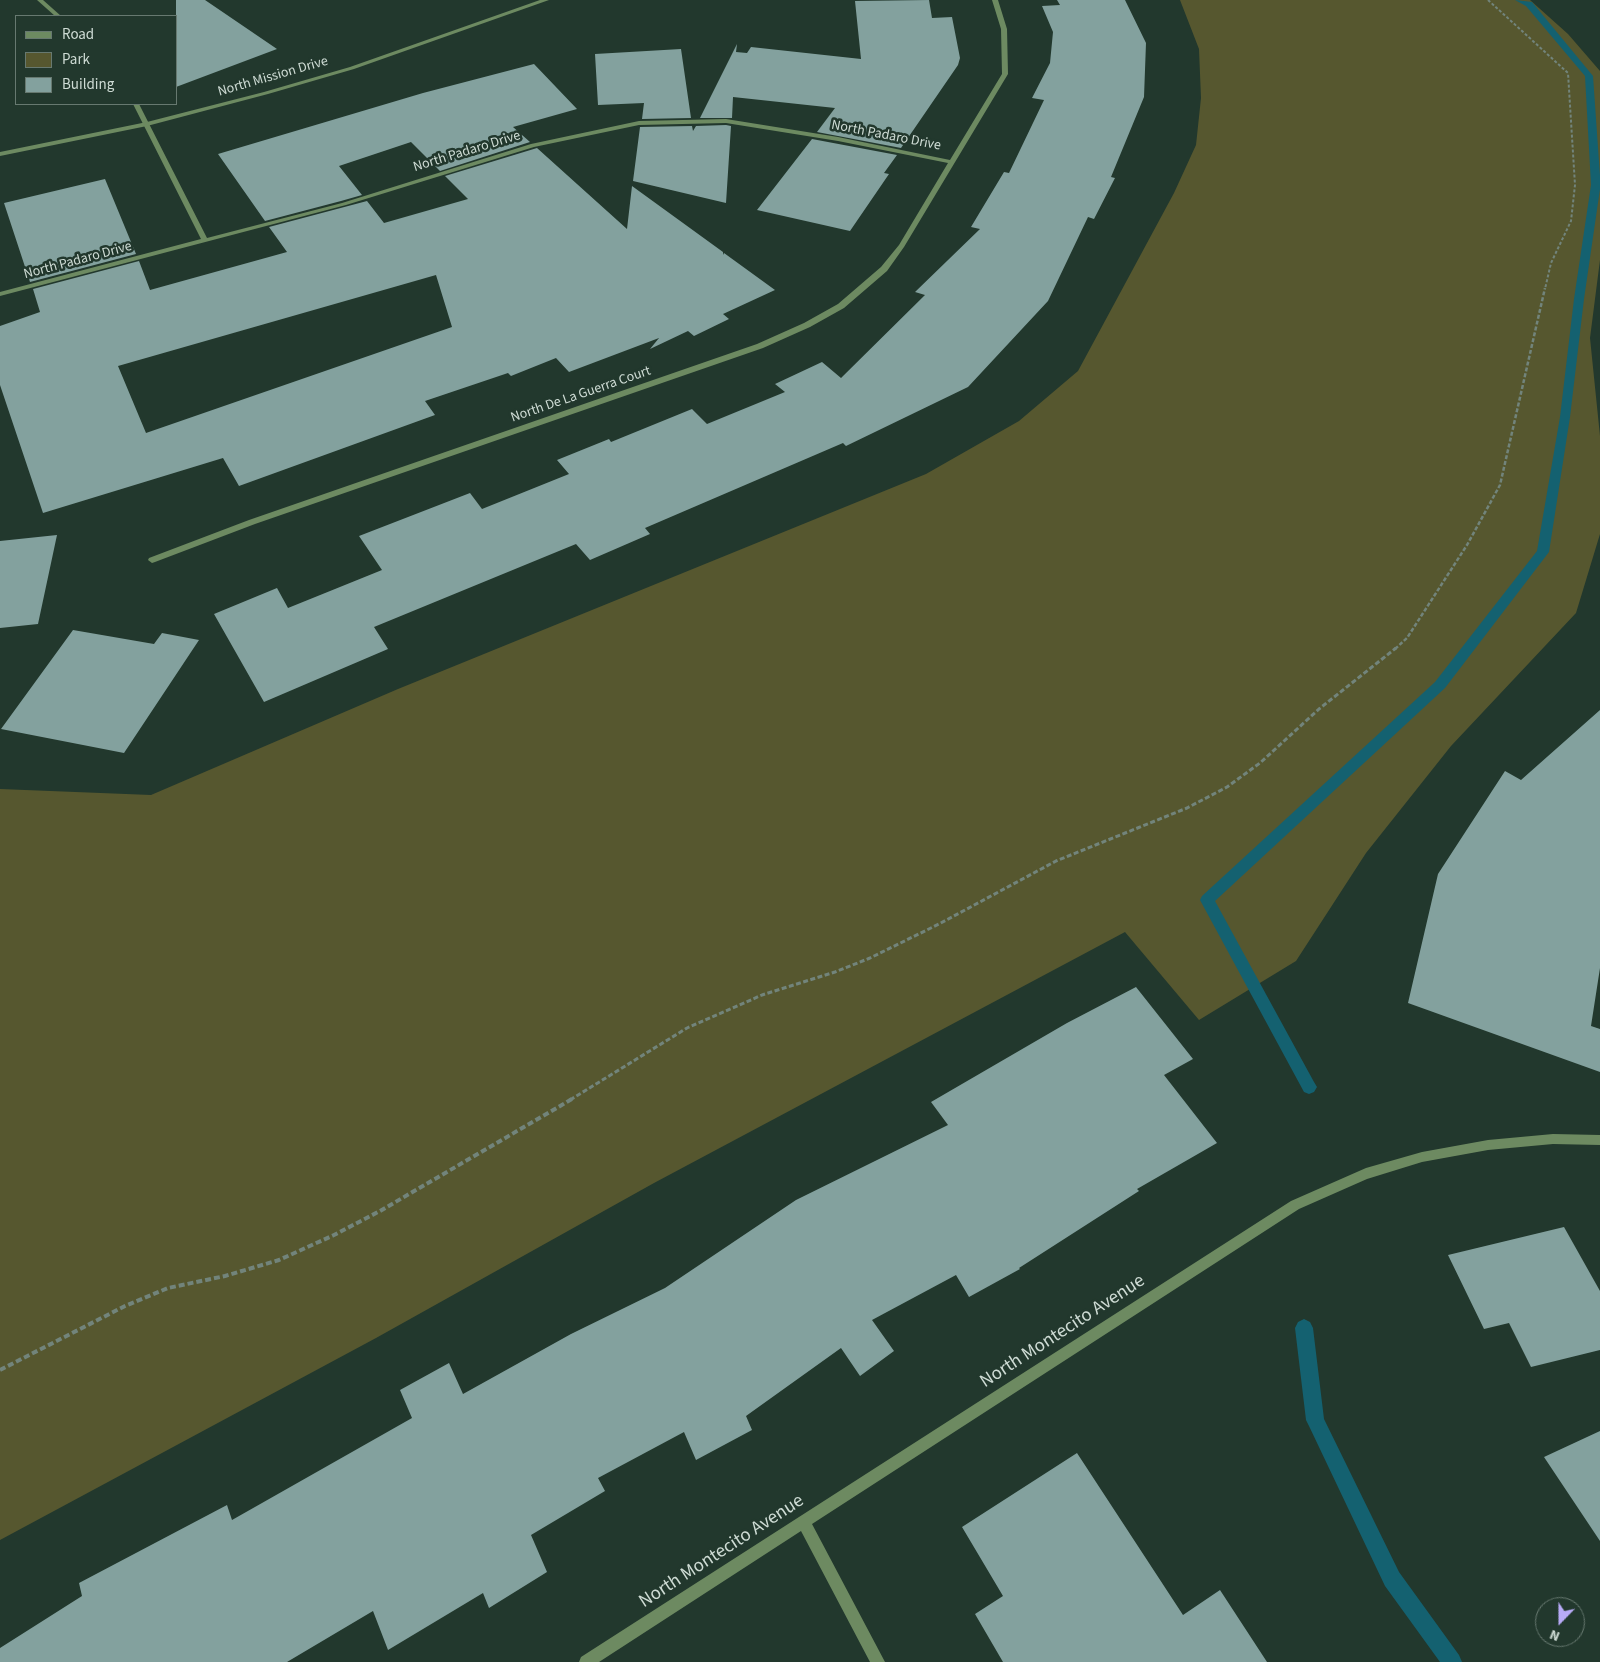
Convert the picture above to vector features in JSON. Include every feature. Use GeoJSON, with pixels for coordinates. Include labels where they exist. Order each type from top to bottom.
{"type":"FeatureCollection","features":[{"type":"Feature","properties":{"kind":"street"},"geometry":{"type":"LineString","coordinates":[[40,0],[57,15]]}},
{"type":"Feature","properties":{"kind":"street","name":"North Mission Drive"},"geometry":{"type":"LineString","coordinates":[[0,154],[147,124],[266,94],[352,68],[546,0]]}},
{"type":"Feature","properties":{"kind":"street","name":"North De La Guerra Court"},"geometry":{"type":"LineString","coordinates":[[152,560],[252,522],[760,346],[807,325],[841,306],[884,269],[902,246],[1005,74],[1004,29],[995,0]]}},
{"type":"Feature","properties":{"kind":"street"},"geometry":{"type":"LineString","coordinates":[[137,105],[205,241]]}},
{"type":"Feature","properties":{"kind":"street","name":"North Padaro Drive"},"geometry":{"type":"LineString","coordinates":[[0,294],[344,204],[533,145],[639,123],[726,121],[838,139],[951,162]]}},
{"type":"Feature","properties":{"kind":"street","name":"North Montecito Avenue"},"geometry":{"type":"LineString","coordinates":[[586,1662],[1295,1205],[1366,1174],[1422,1157],[1488,1144],[1552,1139],[1600,1140]]}},
{"type":"Feature","properties":{"kind":"street"},"geometry":{"type":"LineString","coordinates":[[804,1522],[878,1662]]}},
{"type":"Feature","properties":{"kind":"path"},"geometry":{"type":"LineString","coordinates":[[0,1370],[125,1306],[168,1288],[225,1276],[279,1260],[334,1235],[380,1211],[539,1119],[687,1028],[762,995],[797,982],[835,972],[870,958],[939,924],[1056,861],[1187,808],[1227,786],[1260,763],[1319,709],[1383,660],[1407,638],[1467,545],[1500,485],[1551,263],[1571,221],[1575,185],[1568,73],[1488,0]]}},
{"type":"Feature","properties":{"kind":"green space"},"geometry":{"type":"Polygon","coordinates":[[[1180,0],[1530,0],[1568,34],[1600,71],[1600,260],[1590,338],[1600,436],[1600,534],[1576,613],[1451,746],[1366,853],[1296,961],[1199,1020],[1125,932],[654,1183],[376,1338],[0,1540],[0,789],[151,795],[398,689],[926,474],[1019,421],[1078,371],[1174,193],[1196,145],[1201,98],[1199,49],[1180,0]]]}},
{"type":"Feature","properties":{"kind":"building"},"geometry":{"type":"Polygon","coordinates":[[[176,0],[205,0],[277,49],[178,86],[178,15],[176,15],[176,0]]]}},
{"type":"Feature","properties":{"kind":"building"},"geometry":{"type":"Polygon","coordinates":[[[929,0],[932,18],[952,17],[960,58],[958,65],[901,148],[817,132],[835,108],[733,97],[732,118],[700,118],[737,44],[736,52],[747,53],[751,47],[861,59],[855,1],[929,0]]]}},
{"type":"Feature","properties":{"kind":"building"},"geometry":{"type":"Polygon","coordinates":[[[1057,0],[1125,0],[1146,43],[1144,97],[1111,177],[1115,178],[1094,219],[1088,217],[1048,301],[968,387],[846,446],[843,443],[645,528],[650,534],[590,560],[576,544],[374,627],[388,649],[264,702],[214,614],[277,588],[288,608],[382,570],[359,536],[470,493],[482,509],[569,474],[557,460],[609,439],[611,442],[692,409],[707,424],[785,392],[775,384],[822,362],[841,378],[925,295],[915,292],[980,229],[971,227],[1004,172],[1009,173],[1044,100],[1032,98],[1050,63],[1053,32],[1042,6],[1060,5],[1057,0]]]}},
{"type":"Feature","properties":{"kind":"building"},"geometry":{"type":"Polygon","coordinates":[[[681,49],[691,118],[642,119],[644,103],[598,105],[595,54],[681,49]]]}},
{"type":"Feature","properties":{"kind":"building"},"geometry":{"type":"Polygon","coordinates":[[[534,64],[577,109],[513,127],[530,142],[440,171],[411,142],[339,166],[362,195],[341,201],[265,221],[218,154],[423,93],[534,64]]]}},
{"type":"Feature","properties":{"kind":"building"},"geometry":{"type":"Polygon","coordinates":[[[692,126],[693,131],[696,126],[731,126],[726,203],[633,181],[640,127],[692,126]]]}},
{"type":"Feature","properties":{"kind":"building"},"geometry":{"type":"Polygon","coordinates":[[[812,139],[897,155],[884,173],[889,174],[850,231],[757,210],[812,139]]]}},
{"type":"Feature","properties":{"kind":"building"},"geometry":{"type":"Polygon","coordinates":[[[537,148],[627,229],[632,186],[723,252],[723,255],[724,253],[775,290],[723,314],[729,319],[694,336],[688,331],[650,349],[659,338],[569,372],[556,358],[511,376],[508,373],[425,401],[435,415],[239,486],[223,458],[43,513],[0,385],[0,326],[40,312],[33,289],[139,261],[150,290],[287,252],[269,227],[367,201],[384,223],[468,199],[445,176],[537,148]],[[436,275],[118,366],[146,433],[452,327],[436,275]]]}},
{"type":"Feature","properties":{"kind":"building"},"geometry":{"type":"Polygon","coordinates":[[[105,179],[136,254],[30,282],[4,203],[105,179]]]}},
{"type":"Feature","properties":{"kind":"building"},"geometry":{"type":"Polygon","coordinates":[[[57,535],[38,624],[0,628],[0,541],[57,535]]]}},
{"type":"Feature","properties":{"kind":"building"},"geometry":{"type":"Polygon","coordinates":[[[73,630],[154,644],[162,633],[199,640],[124,753],[1,729],[73,630]]]}},
{"type":"Feature","properties":{"kind":"building"},"geometry":{"type":"Polygon","coordinates":[[[1600,710],[1600,968],[1591,1026],[1600,1029],[1600,1072],[1408,1003],[1438,874],[1505,771],[1521,780],[1600,710]]]}},
{"type":"Feature","properties":{"kind":"building"},"geometry":{"type":"Polygon","coordinates":[[[1136,987],[1193,1059],[1164,1075],[1217,1143],[1137,1189],[1139,1191],[1020,1269],[969,1297],[956,1275],[872,1320],[894,1351],[860,1376],[841,1348],[746,1416],[752,1430],[696,1460],[684,1432],[598,1478],[605,1491],[531,1535],[547,1572],[489,1608],[483,1593],[388,1650],[373,1611],[287,1662],[0,1662],[0,1648],[82,1596],[79,1583],[227,1505],[232,1520],[412,1418],[400,1390],[449,1363],[463,1394],[571,1334],[665,1288],[796,1200],[948,1125],[931,1102],[1067,1023],[1136,987]]]}},
{"type":"Feature","properties":{"kind":"building"},"geometry":{"type":"Polygon","coordinates":[[[1564,1227],[1600,1291],[1600,1350],[1531,1367],[1509,1323],[1484,1329],[1448,1255],[1564,1227]]]}},
{"type":"Feature","properties":{"kind":"building"},"geometry":{"type":"Polygon","coordinates":[[[1600,1431],[1600,1541],[1544,1457],[1600,1431]]]}},
{"type":"Feature","properties":{"kind":"building"},"geometry":{"type":"Polygon","coordinates":[[[1077,1453],[1183,1615],[1220,1590],[1267,1662],[1003,1662],[975,1614],[1003,1596],[962,1527],[1077,1453]]]}},
{"type":"Feature","properties":{"kind":"waterway"},"geometry":{"type":"LineString","coordinates":[[1309,1087],[1207,900],[1440,685],[1543,552],[1565,417],[1579,299],[1596,185],[1589,76],[1529,4],[1519,0]]}},
{"type":"Feature","properties":{"kind":"waterway"},"geometry":{"type":"LineString","coordinates":[[1304,1328],[1315,1420],[1392,1579],[1452,1662]]}}]}
